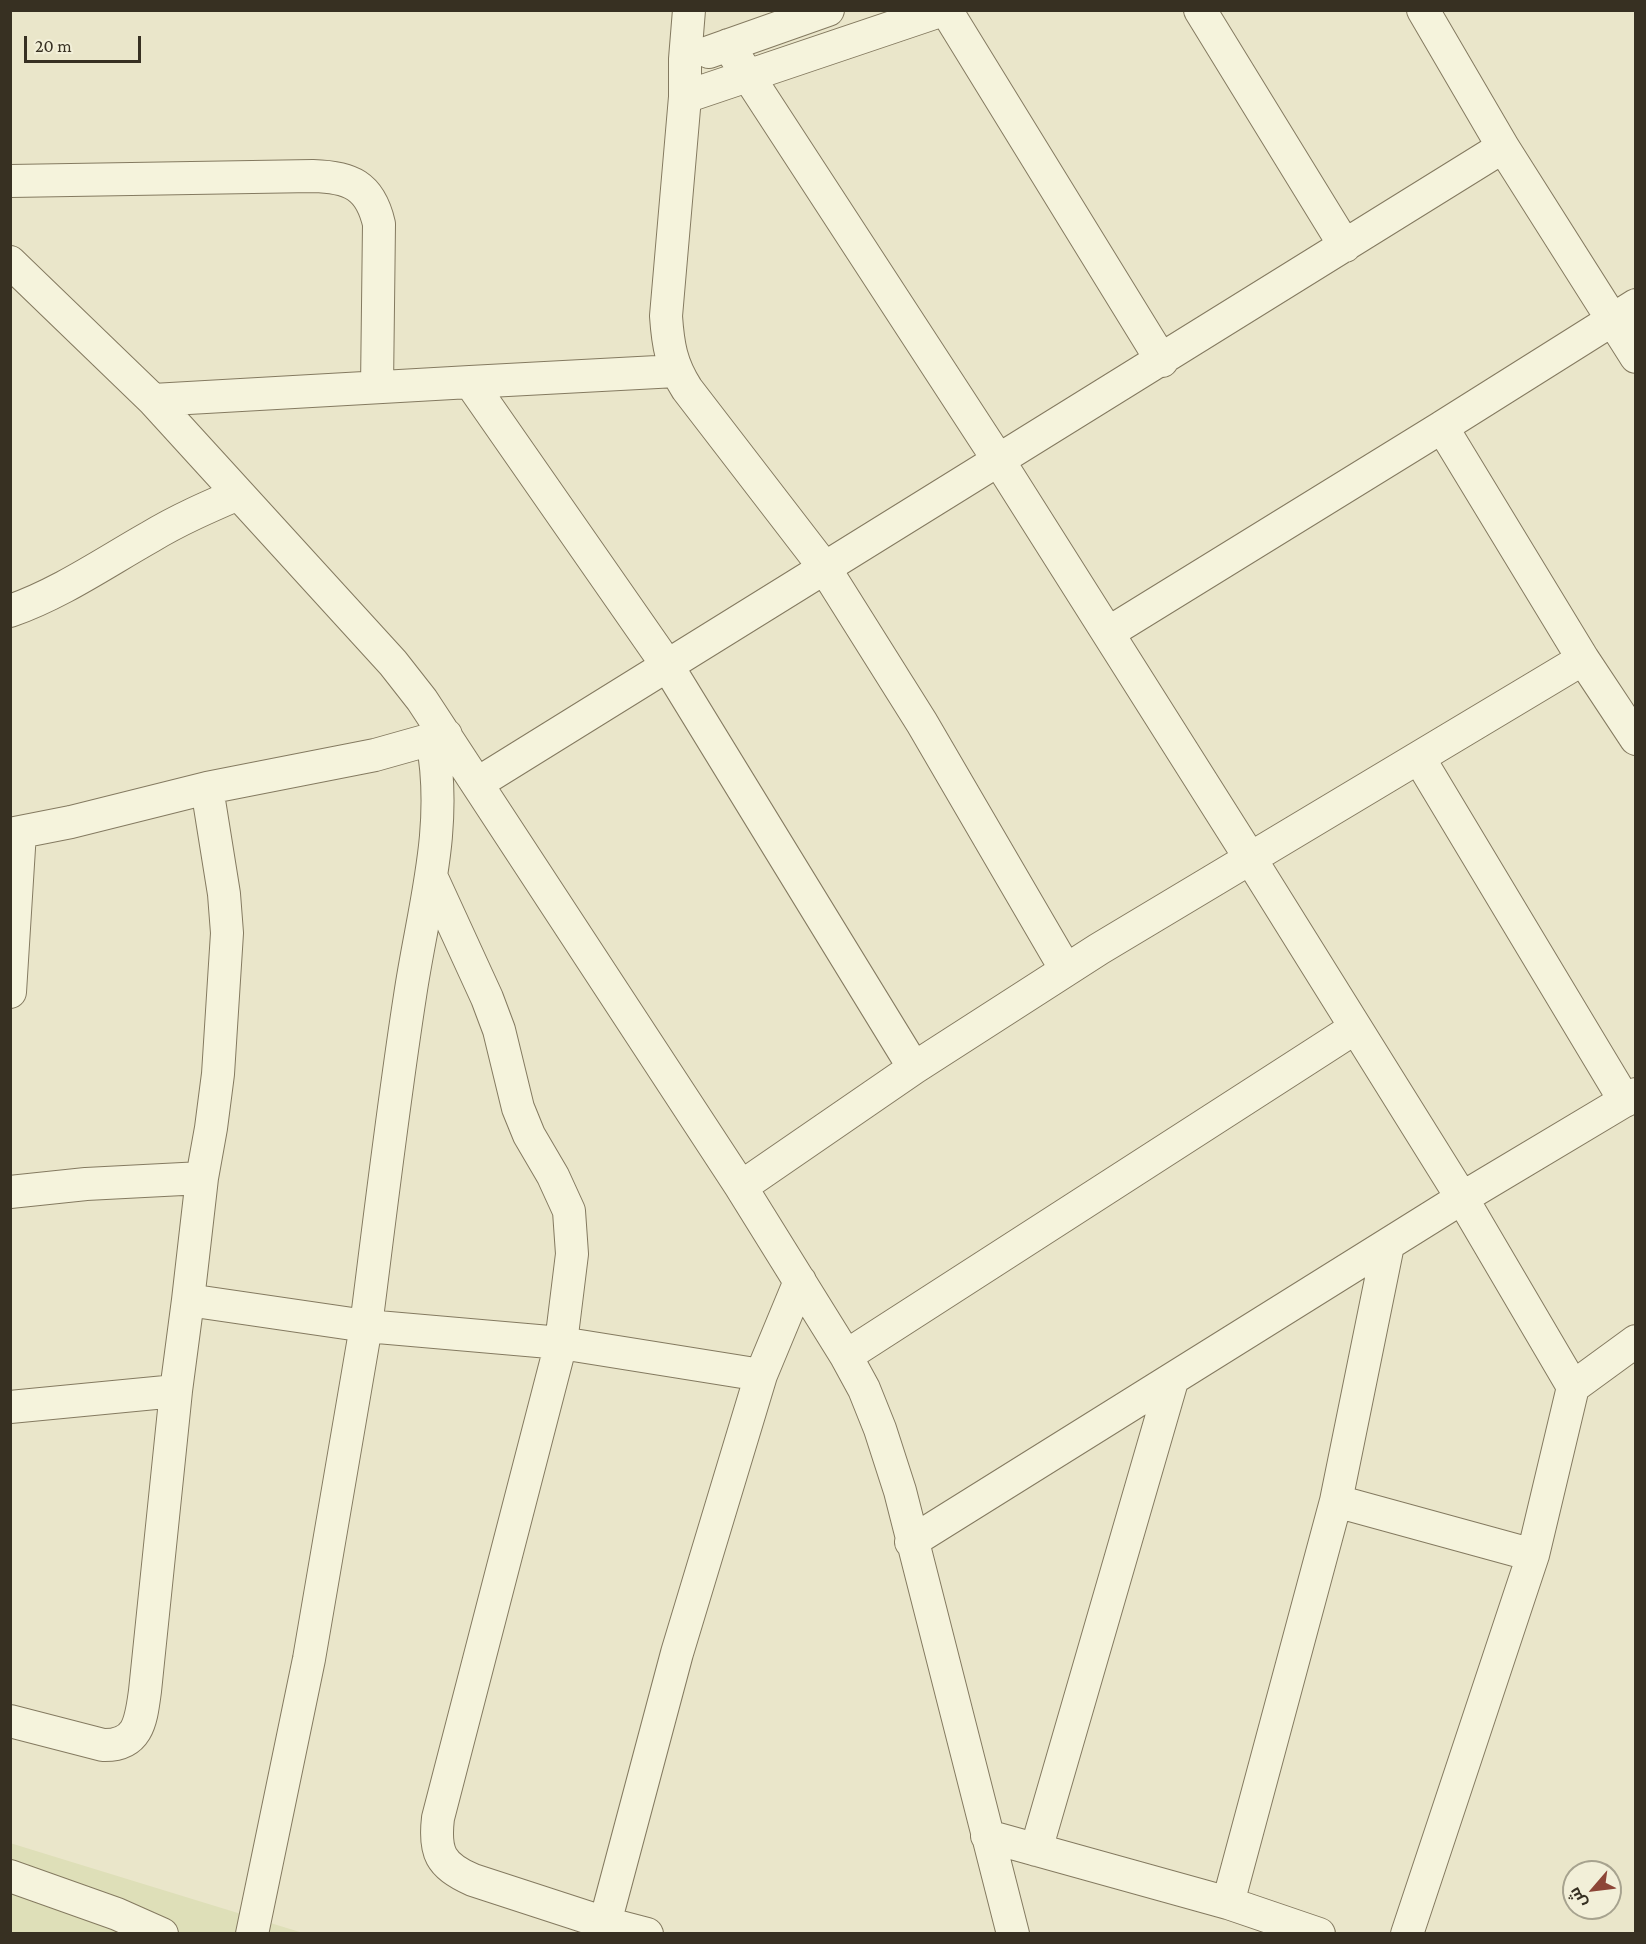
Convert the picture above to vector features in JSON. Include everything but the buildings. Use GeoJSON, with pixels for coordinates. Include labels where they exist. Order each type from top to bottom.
{"type":"FeatureCollection","features":[{"type":"Feature","properties":{"kind":"street"},"geometry":{"type":"LineString","coordinates":[[689,10],[685,97],[666,316],[668,344],[676,371],[687,389],[824,567],[922,723],[1066,970]]}},
{"type":"Feature","properties":{"kind":"street"},"geometry":{"type":"LineString","coordinates":[[685,59],[828,10]]}},
{"type":"Feature","properties":{"kind":"street"},"geometry":{"type":"LineString","coordinates":[[685,97],[944,10],[1162,360]]}},
{"type":"Feature","properties":{"kind":"street"},"geometry":{"type":"LineString","coordinates":[[1200,10],[1345,246]]}},
{"type":"Feature","properties":{"kind":"street"},"geometry":{"type":"LineString","coordinates":[[1423,10],[1503,147],[1624,313],[1635,357]]}},
{"type":"Feature","properties":{"kind":"street"},"geometry":{"type":"LineString","coordinates":[[728,45],[999,461],[1250,858],[1462,1198],[1572,1387]]}},
{"type":"Feature","properties":{"kind":"street"},"geometry":{"type":"LineString","coordinates":[[478,783],[1503,147]]}},
{"type":"Feature","properties":{"kind":"street"},"geometry":{"type":"LineString","coordinates":[[10,180],[335,176],[357,185],[375,207],[379,224],[377,387]]}},
{"type":"Feature","properties":{"kind":"street"},"geometry":{"type":"LineString","coordinates":[[10,262],[153,400],[393,663],[439,737],[478,783],[741,1187],[846,1356],[864,1389],[900,1491],[911,1542],[1012,1934]]}},
{"type":"Feature","properties":{"kind":"street"},"geometry":{"type":"LineString","coordinates":[[1108,633],[1624,313]]}},
{"type":"Feature","properties":{"kind":"street"},"geometry":{"type":"LineString","coordinates":[[153,400],[676,371]]}},
{"type":"Feature","properties":{"kind":"street"},"geometry":{"type":"LineString","coordinates":[[470,382],[667,665],[914,1068]]}},
{"type":"Feature","properties":{"kind":"street"},"geometry":{"type":"LineString","coordinates":[[1442,427],[1583,659],[1635,739]]}},
{"type":"Feature","properties":{"kind":"street"},"geometry":{"type":"LineString","coordinates":[[10,611],[64,588],[150,537],[238,494]]}},
{"type":"Feature","properties":{"kind":"street"},"geometry":{"type":"LineString","coordinates":[[741,1187],[914,1068],[1066,970],[1583,659]]}},
{"type":"Feature","properties":{"kind":"street"},"geometry":{"type":"LineString","coordinates":[[10,992],[15,833],[207,789],[324,766],[439,737]]}},
{"type":"Feature","properties":{"kind":"street"},"geometry":{"type":"LineString","coordinates":[[252,1934],[309,1659],[366,1326],[409,1005],[432,878],[439,791],[439,737]]}},
{"type":"Feature","properties":{"kind":"street"},"geometry":{"type":"LineString","coordinates":[[911,1542],[1462,1198],[1630,1098],[1419,759]]}},
{"type":"Feature","properties":{"kind":"street"},"geometry":{"type":"LineString","coordinates":[[10,1721],[103,1745],[116,1745],[126,1742],[134,1733],[142,1716],[176,1390],[189,1300],[202,1178],[218,1074],[227,933],[224,894],[207,789]]}},
{"type":"Feature","properties":{"kind":"street"},"geometry":{"type":"LineString","coordinates":[[432,878],[487,998],[499,1030],[518,1108],[529,1135],[558,1186],[569,1211],[572,1254],[561,1343],[438,1818],[436,1836],[438,1852],[446,1864],[459,1874],[605,1923],[647,1934]]}},
{"type":"Feature","properties":{"kind":"street"},"geometry":{"type":"LineString","coordinates":[[846,1356],[1355,1028]]}},
{"type":"Feature","properties":{"kind":"street"},"geometry":{"type":"LineString","coordinates":[[10,1192],[86,1184],[202,1178]]}},
{"type":"Feature","properties":{"kind":"street"},"geometry":{"type":"LineString","coordinates":[[1228,1903],[1336,1501],[1388,1245]]}},
{"type":"Feature","properties":{"kind":"street"},"geometry":{"type":"LineString","coordinates":[[605,1923],[677,1653],[762,1375],[800,1281]]}},
{"type":"Feature","properties":{"kind":"street"},"geometry":{"type":"LineString","coordinates":[[189,1300],[366,1326],[561,1343],[762,1375]]}},
{"type":"Feature","properties":{"kind":"street"},"geometry":{"type":"LineString","coordinates":[[1407,1934],[1533,1555],[1572,1387],[1635,1341]]}},
{"type":"Feature","properties":{"kind":"street"},"geometry":{"type":"LineString","coordinates":[[1036,1850],[1172,1381]]}},
{"type":"Feature","properties":{"kind":"street"},"geometry":{"type":"LineString","coordinates":[[10,1407],[176,1390]]}},
{"type":"Feature","properties":{"kind":"street"},"geometry":{"type":"LineString","coordinates":[[1336,1501],[1533,1555]]}},
{"type":"Feature","properties":{"kind":"street"},"geometry":{"type":"LineString","coordinates":[[987,1836],[1228,1903],[1319,1934]]}},
{"type":"Feature","properties":{"kind":"street"},"geometry":{"type":"LineString","coordinates":[[10,1876],[117,1914],[162,1934]]}},
{"type":"Feature","properties":{"kind":"green space"},"geometry":{"type":"Polygon","coordinates":[[[10,1843],[62,1859],[303,1933],[11,1933],[10,1843]]]}}]}
